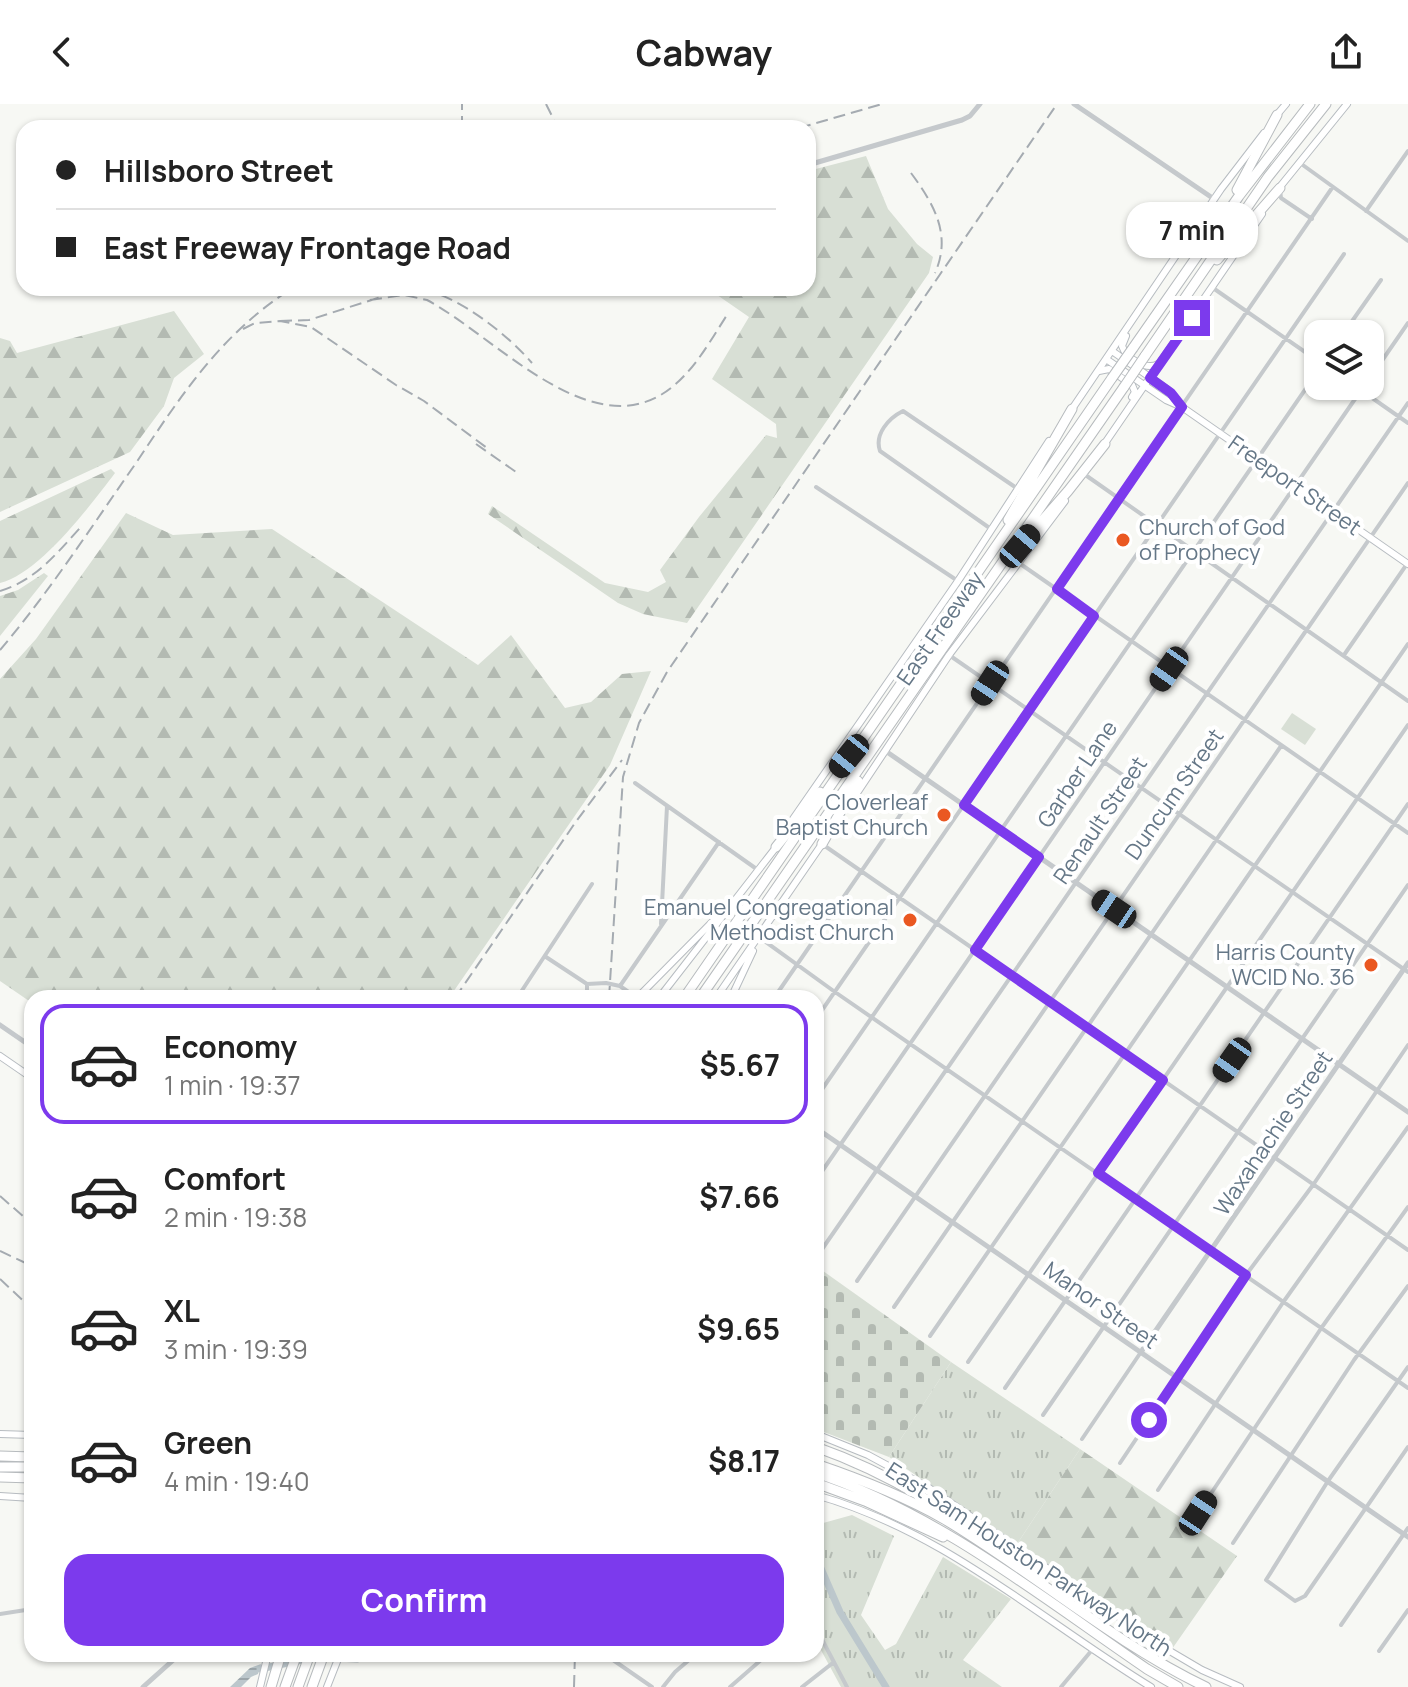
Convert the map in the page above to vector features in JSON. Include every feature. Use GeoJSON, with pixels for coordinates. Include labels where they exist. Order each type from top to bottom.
{"type":"FeatureCollection","features":[{"type":"Feature","properties":{"kind":"highway","name":"East Freeway"},"geometry":{"type":"LineString","coordinates":[[688,990],[1210,238],[1310,104]]}},
{"type":"Feature","properties":{"kind":"highway","name":"East Freeway"},"geometry":{"type":"LineString","coordinates":[[706,990],[1268,177],[1326,104]]}},
{"type":"Feature","properties":{"kind":"highway"},"geometry":{"type":"LineString","coordinates":[[1210,238],[1277,115]]}},
{"type":"Feature","properties":{"kind":"highway"},"geometry":{"type":"LineString","coordinates":[[1177,309],[1280,188]]}},
{"type":"Feature","properties":{"kind":"highway"},"geometry":{"type":"LineString","coordinates":[[987,560],[1034,471],[1072,409]]}},
{"type":"Feature","properties":{"kind":"highway"},"geometry":{"type":"LineString","coordinates":[[992,579],[1105,444]]}},
{"type":"Feature","properties":{"kind":"highway"},"geometry":{"type":"LineString","coordinates":[[776,847],[865,736]]}},
{"type":"Feature","properties":{"kind":"highway"},"geometry":{"type":"LineString","coordinates":[[822,844],[879,742]]}},
{"type":"Feature","properties":{"kind":"highway"},"geometry":{"type":"LineString","coordinates":[[824,1450],[889,1478],[952,1513],[1160,1662]]}},
{"type":"Feature","properties":{"kind":"highway"},"geometry":{"type":"LineString","coordinates":[[0,1456],[24,1461]]}},
{"type":"Feature","properties":{"kind":"highway"},"geometry":{"type":"LineString","coordinates":[[0,1467],[24,1463]]}},
{"type":"Feature","properties":{"kind":"highway","name":"East Sam Houston Parkway North"},"geometry":{"type":"LineString","coordinates":[[824,1467],[894,1493],[942,1518],[1160,1662],[1206,1687]]}},
{"type":"Feature","properties":{"kind":"highway","name":"East Sam Houston Parkway North"},"geometry":{"type":"LineString","coordinates":[[824,1476],[907,1510],[948,1533],[1178,1687]]}},
{"type":"Feature","properties":{"kind":"highway"},"geometry":{"type":"LineString","coordinates":[[0,1477],[24,1478]]}},
{"type":"Feature","properties":{"kind":"highway"},"geometry":{"type":"LineString","coordinates":[[824,1486],[895,1513],[1002,1569]]}},
{"type":"Feature","properties":{"kind":"highway"},"geometry":{"type":"LineString","coordinates":[[266,1687],[275,1662]]}},
{"type":"Feature","properties":{"kind":"highway"},"geometry":{"type":"LineString","coordinates":[[285,1687],[294,1662]]}},
{"type":"Feature","properties":{"kind":"highway"},"geometry":{"type":"LineString","coordinates":[[298,1687],[307,1662]]}},
{"type":"Feature","properties":{"kind":"highway"},"geometry":{"type":"LineString","coordinates":[[312,1687],[321,1662]]}},
{"type":"Feature","properties":{"kind":"main road"},"geometry":{"type":"LineString","coordinates":[[665,990],[776,847],[1214,199],[1286,104]]}},
{"type":"Feature","properties":{"kind":"main road"},"geometry":{"type":"LineString","coordinates":[[722,990],[887,752],[949,655],[1084,474],[1280,188],[1347,104]]}},
{"type":"Feature","properties":{"kind":"main road"},"geometry":{"type":"LineString","coordinates":[[1132,322],[1122,343],[1124,352],[1150,368],[1165,357]]}},
{"type":"Feature","properties":{"kind":"main road","name":"Freeport Street"},"geometry":{"type":"LineString","coordinates":[[1112,351],[1171,393],[1182,407]]}},
{"type":"Feature","properties":{"kind":"main road","name":"Freeport Street"},"geometry":{"type":"LineString","coordinates":[[1106,359],[1166,400],[1182,407],[1408,563]]}},
{"type":"Feature","properties":{"kind":"main road"},"geometry":{"type":"LineString","coordinates":[[1097,372],[1109,369],[1134,386],[1135,392],[1122,418]]}},
{"type":"Feature","properties":{"kind":"main road"},"geometry":{"type":"LineString","coordinates":[[645,990],[740,894]]}},
{"type":"Feature","properties":{"kind":"main road"},"geometry":{"type":"LineString","coordinates":[[735,990],[759,937]]}},
{"type":"Feature","properties":{"kind":"main road"},"geometry":{"type":"LineString","coordinates":[[0,1056],[24,1072]]}},
{"type":"Feature","properties":{"kind":"main road"},"geometry":{"type":"LineString","coordinates":[[0,1434],[24,1435]]}},
{"type":"Feature","properties":{"kind":"main road","name":"East Sam Houston Parkway North"},"geometry":{"type":"LineString","coordinates":[[824,1437],[910,1477],[1163,1647],[1202,1670],[1240,1687]]}},
{"type":"Feature","properties":{"kind":"main road"},"geometry":{"type":"LineString","coordinates":[[0,1496],[24,1498]]}},
{"type":"Feature","properties":{"kind":"main road","name":"East Sam Houston Parkway North"},"geometry":{"type":"LineString","coordinates":[[824,1498],[873,1514],[937,1544],[1151,1687]]}},
{"type":"Feature","properties":{"kind":"main road"},"geometry":{"type":"LineString","coordinates":[[266,1687],[268,1662]]}},
{"type":"Feature","properties":{"kind":"main road"},"geometry":{"type":"LineString","coordinates":[[327,1687],[337,1662]]}},
{"type":"Feature","properties":{"kind":"street"},"geometry":{"type":"LineString","coordinates":[[816,163],[962,120],[980,104]]}},
{"type":"Feature","properties":{"kind":"street"},"geometry":{"type":"LineString","coordinates":[[1074,104],[1214,199]]}},
{"type":"Feature","properties":{"kind":"street"},"geometry":{"type":"LineString","coordinates":[[1366,211],[1408,151]]}},
{"type":"Feature","properties":{"kind":"street"},"geometry":{"type":"LineString","coordinates":[[1299,163],[1408,241]]}},
{"type":"Feature","properties":{"kind":"street"},"geometry":{"type":"LineString","coordinates":[[1280,188],[1281,198],[1312,219]]}},
{"type":"Feature","properties":{"kind":"street"},"geometry":{"type":"LineString","coordinates":[[780,990],[1332,188]]}},
{"type":"Feature","properties":{"kind":"street"},"geometry":{"type":"LineString","coordinates":[[824,1008],[1344,254]]}},
{"type":"Feature","properties":{"kind":"street"},"geometry":{"type":"LineString","coordinates":[[1353,320],[1381,280]]}},
{"type":"Feature","properties":{"kind":"street"},"geometry":{"type":"LineString","coordinates":[[1213,288],[1304,351]]}},
{"type":"Feature","properties":{"kind":"street"},"geometry":{"type":"LineString","coordinates":[[1384,358],[1408,323]]}},
{"type":"Feature","properties":{"kind":"street"},"geometry":{"type":"LineString","coordinates":[[824,1086],[1304,391]]}},
{"type":"Feature","properties":{"kind":"street","name":"Garber Lane"},"geometry":{"type":"LineString","coordinates":[[824,1169],[1355,400]]}},
{"type":"Feature","properties":{"kind":"street"},"geometry":{"type":"LineString","coordinates":[[1378,400],[1408,423]]}},
{"type":"Feature","properties":{"kind":"street","name":"Renault Street"},"geometry":{"type":"LineString","coordinates":[[824,1246],[1408,403]]}},
{"type":"Feature","properties":{"kind":"street"},"geometry":{"type":"LineString","coordinates":[[992,530],[880,451],[877,444],[882,430],[894,415],[903,411],[1018,489]]}},
{"type":"Feature","properties":{"kind":"street"},"geometry":{"type":"LineString","coordinates":[[1084,474],[1408,701]]}},
{"type":"Feature","properties":{"kind":"street","name":"Duncum Street"},"geometry":{"type":"LineString","coordinates":[[857,1281],[1408,483]]}},
{"type":"Feature","properties":{"kind":"street"},"geometry":{"type":"LineString","coordinates":[[816,487],[958,581]]}},
{"type":"Feature","properties":{"kind":"street"},"geometry":{"type":"LineString","coordinates":[[1019,562],[1408,833]]}},
{"type":"Feature","properties":{"kind":"street"},"geometry":{"type":"LineString","coordinates":[[1344,655],[1408,563]]}},
{"type":"Feature","properties":{"kind":"street"},"geometry":{"type":"LineString","coordinates":[[930,1336],[1408,644]]}},
{"type":"Feature","properties":{"kind":"street"},"geometry":{"type":"LineString","coordinates":[[949,655],[1407,968]]}},
{"type":"Feature","properties":{"kind":"street"},"geometry":{"type":"LineString","coordinates":[[968,1362],[1408,725]]}},
{"type":"Feature","properties":{"kind":"street"},"geometry":{"type":"LineString","coordinates":[[894,1307],[1281,746]]}},
{"type":"Feature","properties":{"kind":"street"},"geometry":{"type":"LineString","coordinates":[[887,752],[1408,1112]]}},
{"type":"Feature","properties":{"kind":"street"},"geometry":{"type":"LineString","coordinates":[[635,783],[758,870]]}},
{"type":"Feature","properties":{"kind":"street"},"geometry":{"type":"LineString","coordinates":[[1005,1388],[1408,804]]}},
{"type":"Feature","properties":{"kind":"street"},"geometry":{"type":"LineString","coordinates":[[660,926],[667,806]]}},
{"type":"Feature","properties":{"kind":"street"},"geometry":{"type":"LineString","coordinates":[[620,986],[719,842]]}},
{"type":"Feature","properties":{"kind":"street"},"geometry":{"type":"LineString","coordinates":[[822,844],[1408,1250]]}},
{"type":"Feature","properties":{"kind":"street"},"geometry":{"type":"LineString","coordinates":[[523,990],[592,884]]}},
{"type":"Feature","properties":{"kind":"street"},"geometry":{"type":"LineString","coordinates":[[1043,1415],[1408,885]]}},
{"type":"Feature","properties":{"kind":"street"},"geometry":{"type":"LineString","coordinates":[[759,937],[796,966],[1408,1388]]}},
{"type":"Feature","properties":{"kind":"street"},"geometry":{"type":"LineString","coordinates":[[546,957],[587,984],[606,983],[626,990]]}},
{"type":"Feature","properties":{"kind":"street","name":"Waxahachie Street"},"geometry":{"type":"LineString","coordinates":[[1082,1439],[1407,968]]}},
{"type":"Feature","properties":{"kind":"street"},"geometry":{"type":"LineString","coordinates":[[587,984],[587,990]]}},
{"type":"Feature","properties":{"kind":"street"},"geometry":{"type":"LineString","coordinates":[[0,1025],[24,1042]]}},
{"type":"Feature","properties":{"kind":"street"},"geometry":{"type":"LineString","coordinates":[[1120,1463],[1246,1275],[1313,1185],[1408,1045]]}},
{"type":"Feature","properties":{"kind":"street"},"geometry":{"type":"LineString","coordinates":[[1158,1490],[1284,1301],[1408,1127]]}},
{"type":"Feature","properties":{"kind":"street","name":"Manor Street"},"geometry":{"type":"LineString","coordinates":[[824,1133],[1366,1508],[1407,1533]]}},
{"type":"Feature","properties":{"kind":"street"},"geometry":{"type":"LineString","coordinates":[[1198,1513],[1322,1327],[1408,1207]]}},
{"type":"Feature","properties":{"kind":"street"},"geometry":{"type":"LineString","coordinates":[[1233,1543],[1408,1286]]}},
{"type":"Feature","properties":{"kind":"street"},"geometry":{"type":"LineString","coordinates":[[1408,1367],[1328,1481],[1266,1580],[1295,1601],[1305,1596],[1408,1447]]}},
{"type":"Feature","properties":{"kind":"street"},"geometry":{"type":"LineString","coordinates":[[1341,1625],[1407,1533]]}},
{"type":"Feature","properties":{"kind":"street"},"geometry":{"type":"LineString","coordinates":[[0,1614],[24,1610]]}},
{"type":"Feature","properties":{"kind":"street"},"geometry":{"type":"LineString","coordinates":[[1379,1651],[1408,1610]]}},
{"type":"Feature","properties":{"kind":"street"},"geometry":{"type":"LineString","coordinates":[[824,1643],[847,1687]]}},
{"type":"Feature","properties":{"kind":"street"},"geometry":{"type":"LineString","coordinates":[[1061,1687],[1082,1666],[1094,1648]]}},
{"type":"Feature","properties":{"kind":"street"},"geometry":{"type":"LineString","coordinates":[[143,1687],[169,1662]]}},
{"type":"Feature","properties":{"kind":"street"},"geometry":{"type":"LineString","coordinates":[[616,1662],[652,1687]]}},
{"type":"Feature","properties":{"kind":"street"},"geometry":{"type":"LineString","coordinates":[[663,1687],[687,1662]]}},
{"type":"Feature","properties":{"kind":"street"},"geometry":{"type":"LineString","coordinates":[[730,1687],[759,1662]]}},
{"type":"Feature","properties":{"kind":"street"},"geometry":{"type":"LineString","coordinates":[[802,1687],[834,1662]]}},
{"type":"Feature","properties":{"kind":"green space"},"geometry":{"type":"Polygon","coordinates":[[[866,156],[888,209],[917,244],[933,257],[929,273],[687,623],[643,614],[618,603],[488,514],[492,506],[605,583],[648,592],[666,582],[660,570],[699,517],[766,435],[777,438],[776,424],[712,379],[749,317],[719,296],[816,296],[816,169],[866,156]]]}},
{"type":"Feature","properties":{"kind":"green space"},"geometry":{"type":"Polygon","coordinates":[[[174,311],[204,354],[174,378],[164,406],[130,452],[0,512],[0,338],[10,341],[17,353],[174,311]]]}},
{"type":"Feature","properties":{"kind":"green space"},"geometry":{"type":"Polygon","coordinates":[[[111,469],[115,473],[63,537],[31,567],[0,583],[0,521],[111,469]]]}},
{"type":"Feature","properties":{"kind":"green space"},"geometry":{"type":"Polygon","coordinates":[[[126,513],[173,535],[272,529],[478,665],[511,635],[565,708],[591,702],[622,674],[651,671],[610,765],[455,990],[24,990],[24,998],[0,981],[0,679],[36,639],[126,513]]]}},
{"type":"Feature","properties":{"kind":"green space"},"geometry":{"type":"Polygon","coordinates":[[[44,573],[48,576],[0,636],[0,596],[18,590],[44,573]]]}},
{"type":"Feature","properties":{"kind":"green space"},"geometry":{"type":"Polygon","coordinates":[[[1292,713],[1316,729],[1305,745],[1281,729],[1292,713]]]}},
{"type":"Feature","properties":{"kind":"green space"},"geometry":{"type":"Polygon","coordinates":[[[824,1272],[951,1362],[889,1457],[824,1432],[824,1272]]]}},
{"type":"Feature","properties":{"kind":"green space"},"geometry":{"type":"Polygon","coordinates":[[[951,1362],[1080,1449],[1017,1544],[889,1457],[951,1362]]]}},
{"type":"Feature","properties":{"kind":"green space"},"geometry":{"type":"Polygon","coordinates":[[[1080,1449],[1237,1556],[1172,1649],[1017,1544],[1080,1449]]]}},
{"type":"Feature","properties":{"kind":"green space"},"geometry":{"type":"Polygon","coordinates":[[[852,1515],[894,1536],[861,1615],[885,1650],[896,1644],[943,1557],[1011,1599],[963,1660],[1002,1687],[841,1687],[824,1656],[824,1523],[852,1515]]]}},
{"type":"Feature","properties":{"kind":"shaded area"},"geometry":{"type":"Polygon","coordinates":[[[261,1664],[258,1674],[241,1687],[230,1687],[250,1668],[261,1664]]]}},
{"type":"Feature","properties":{"kind":"waterway"},"geometry":{"type":"LineString","coordinates":[[824,1575],[840,1612],[886,1687]]}},
{"type":"Feature","properties":{"kind":"waterway"},"geometry":{"type":"LineString","coordinates":[[260,1669],[293,1662]]}},
{"type":"Feature","properties":{"kind":"railway"},"geometry":{"type":"LineString","coordinates":[[462,104],[462,120]]}},
{"type":"Feature","properties":{"kind":"railway"},"geometry":{"type":"LineString","coordinates":[[546,104],[554,120]]}},
{"type":"Feature","properties":{"kind":"railway"},"geometry":{"type":"LineString","coordinates":[[816,123],[882,104]]}},
{"type":"Feature","properties":{"kind":"railway"},"geometry":{"type":"LineString","coordinates":[[610,990],[623,777],[639,723],[667,672],[1057,104]]}},
{"type":"Feature","properties":{"kind":"railway"},"geometry":{"type":"LineString","coordinates":[[911,173],[927,196],[938,220],[942,246],[935,273]]}},
{"type":"Feature","properties":{"kind":"railway"},"geometry":{"type":"LineString","coordinates":[[0,650],[53,582],[205,367],[245,324],[281,296]]}},
{"type":"Feature","properties":{"kind":"railway"},"geometry":{"type":"LineString","coordinates":[[370,300],[397,296]]}},
{"type":"Feature","properties":{"kind":"railway"},"geometry":{"type":"LineString","coordinates":[[409,296],[427,300],[552,385],[586,400],[620,406],[652,399],[683,377],[729,312]]}},
{"type":"Feature","properties":{"kind":"railway"},"geometry":{"type":"LineString","coordinates":[[443,296],[482,319],[532,363]]}},
{"type":"Feature","properties":{"kind":"railway"},"geometry":{"type":"LineString","coordinates":[[280,321],[309,320],[381,297]]}},
{"type":"Feature","properties":{"kind":"railway"},"geometry":{"type":"LineString","coordinates":[[243,329],[255,323],[280,321],[311,327],[424,401],[487,448]]}},
{"type":"Feature","properties":{"kind":"railway"},"geometry":{"type":"LineString","coordinates":[[476,444],[516,472]]}},
{"type":"Feature","properties":{"kind":"railway"},"geometry":{"type":"LineString","coordinates":[[0,591],[35,573],[80,528]]}},
{"type":"Feature","properties":{"kind":"railway"},"geometry":{"type":"LineString","coordinates":[[460,990],[622,760]]}},
{"type":"Feature","properties":{"kind":"railway"},"geometry":{"type":"LineString","coordinates":[[0,1196],[24,1217]]}},
{"type":"Feature","properties":{"kind":"railway"},"geometry":{"type":"LineString","coordinates":[[0,1251],[24,1262]]}},
{"type":"Feature","properties":{"kind":"railway"},"geometry":{"type":"LineString","coordinates":[[0,1279],[24,1302]]}},
{"type":"Feature","properties":{"kind":"railway"},"geometry":{"type":"LineString","coordinates":[[574,1687],[575,1662]]}},
{"type":"Feature","properties":{"kind":"place","name":"Church of God of Prophecy"},"geometry":{"type":"Point","coordinates":[1123,540]}},
{"type":"Feature","properties":{"kind":"place","name":"Cloverleaf Baptist Church"},"geometry":{"type":"Point","coordinates":[944,815]}},
{"type":"Feature","properties":{"kind":"place","name":"Emanuel Congregational Methodist Church"},"geometry":{"type":"Point","coordinates":[910,920]}},
{"type":"Feature","properties":{"kind":"place","name":"Harris County WCID No. 36"},"geometry":{"type":"Point","coordinates":[1371,965]}},
{"type":"Feature","properties":{"kind":"route"},"geometry":{"type":"LineString","coordinates":[[1149,1420],[1246,1275],[1098,1173],[1163,1080],[975,950],[1039,857],[964,805],[1094,616],[1057,589],[1182,407],[1171,393],[1150,378],[1192,318]]}}]}
